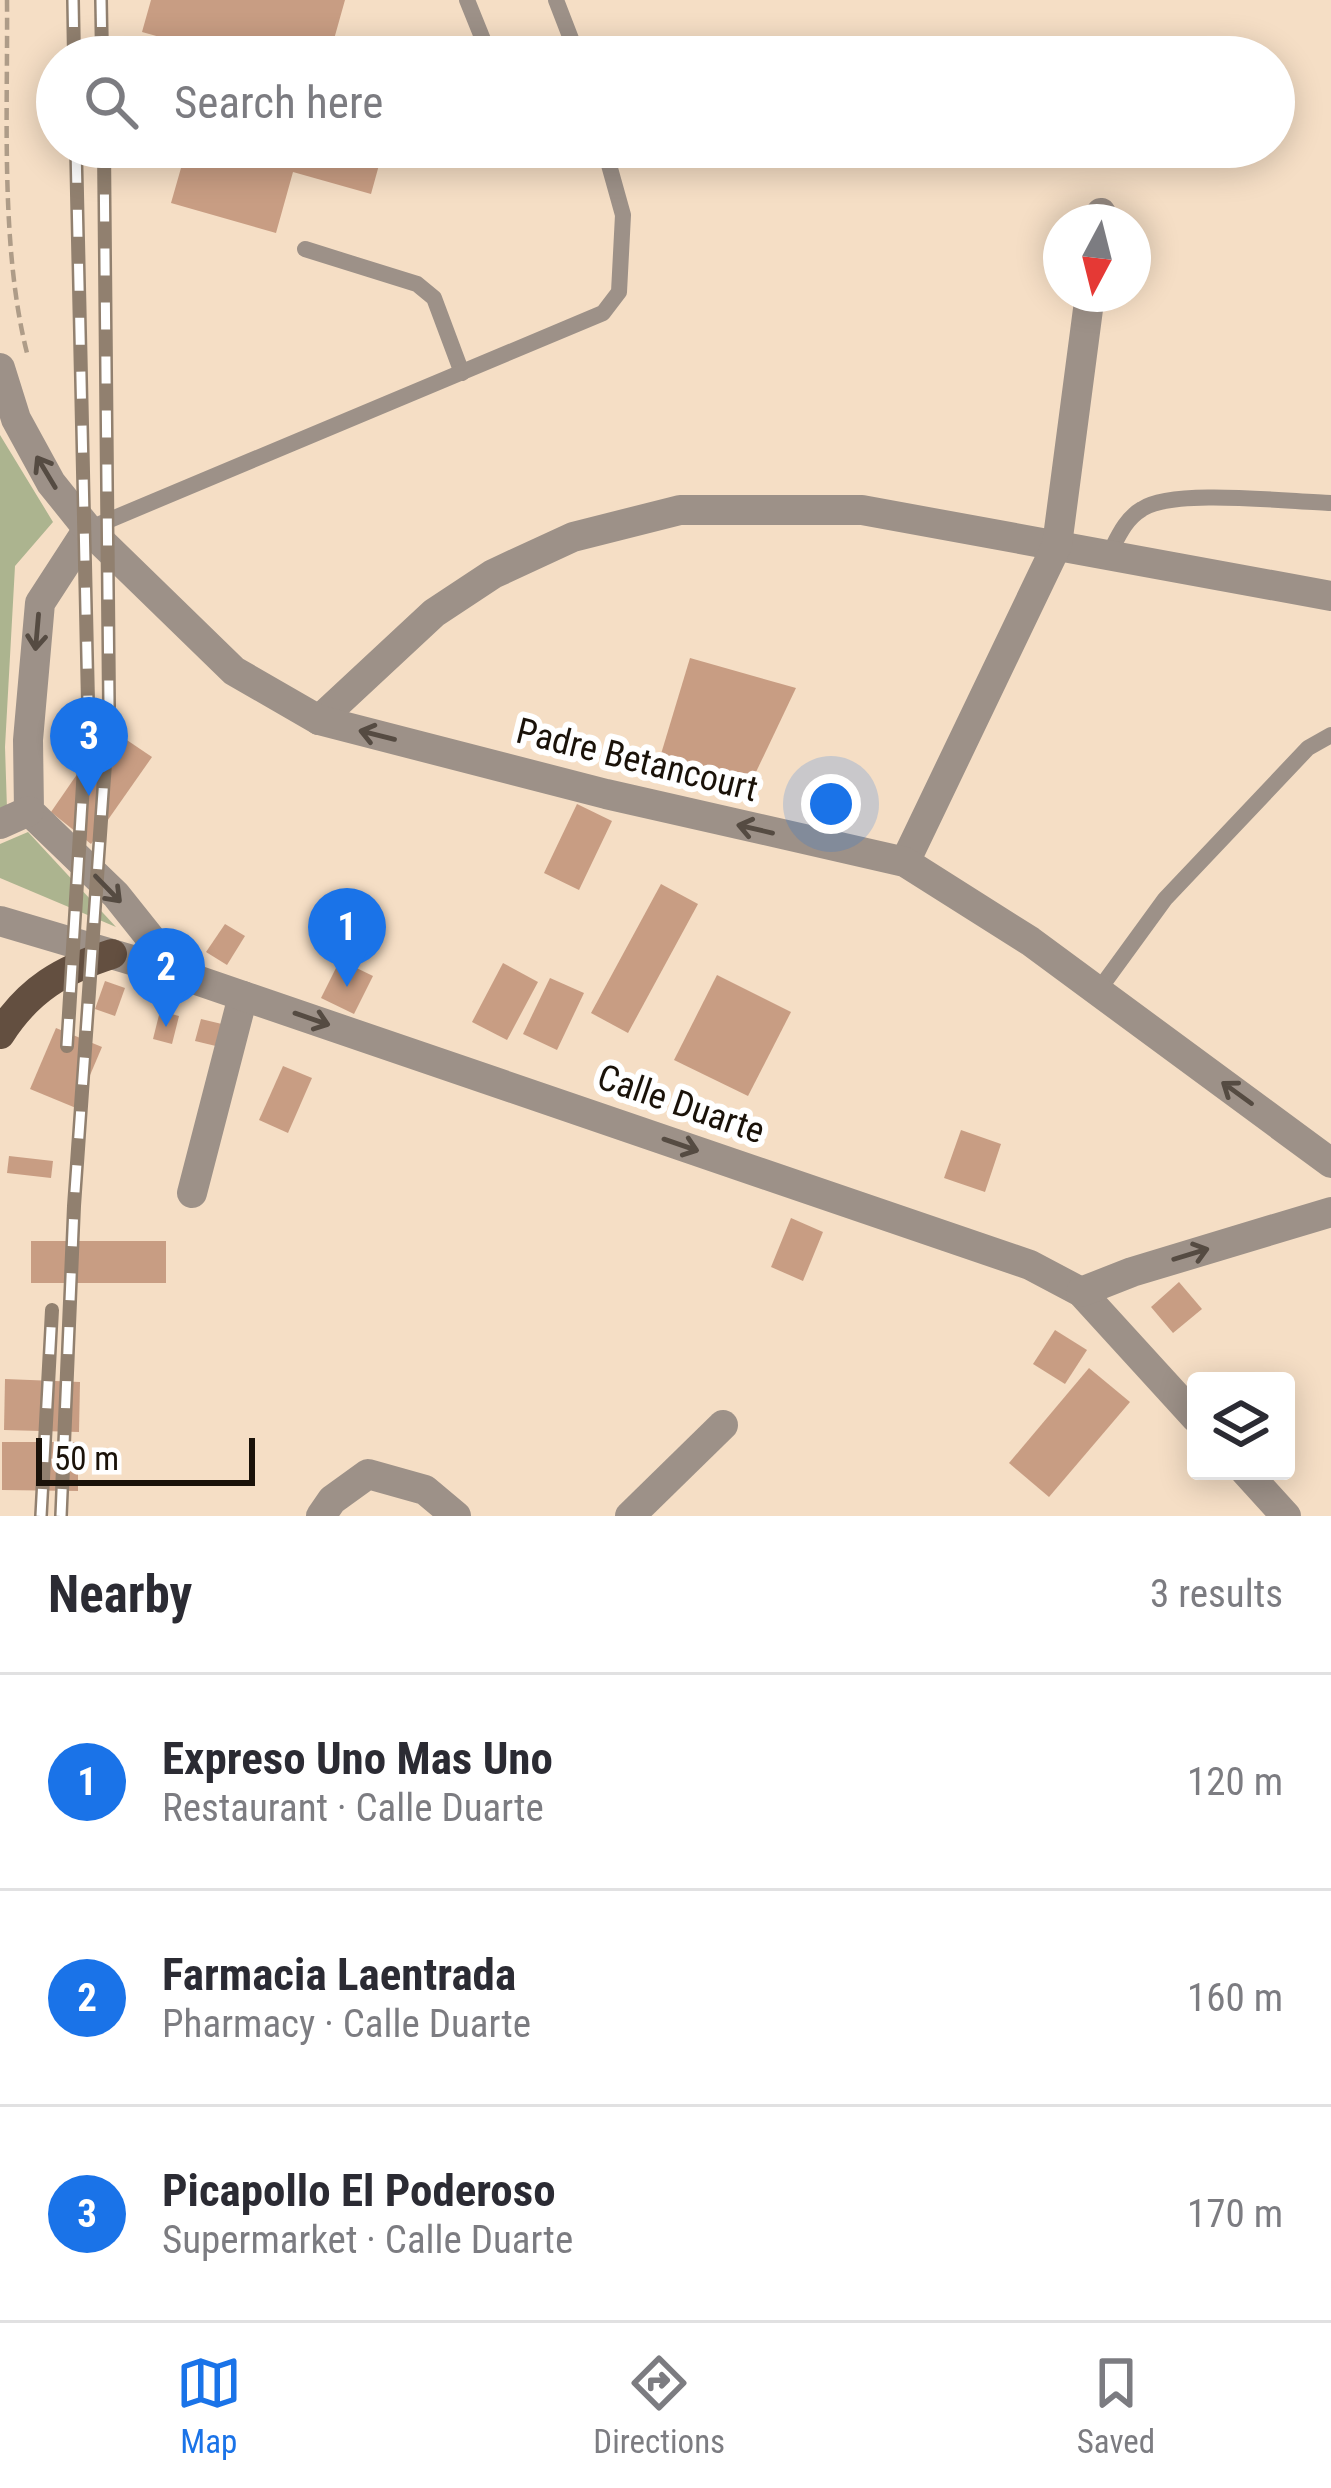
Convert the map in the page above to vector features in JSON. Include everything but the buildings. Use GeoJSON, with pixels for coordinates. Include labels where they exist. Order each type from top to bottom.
{"type":"FeatureCollection","features":[{"type":"Feature","properties":{"kind":"main road"},"geometry":{"type":"LineString","coordinates":[[0,1034],[19,1004],[49,980],[112,954]]}},
{"type":"Feature","properties":{"kind":"street"},"geometry":{"type":"LineString","coordinates":[[905,862],[1058,544],[1088,312]]}},
{"type":"Feature","properties":{"kind":"street","name":"Padre Betancourt"},"geometry":{"type":"LineString","coordinates":[[14,360],[16,419],[52,483],[88,529],[234,670],[319,720],[606,794],[905,862],[1030,941],[1331,1163]]}},
{"type":"Feature","properties":{"kind":"street"},"geometry":{"type":"LineString","coordinates":[[319,720],[434,613],[493,574],[573,537],[701,510],[862,510],[1331,596]]}},
{"type":"Feature","properties":{"kind":"street"},"geometry":{"type":"LineString","coordinates":[[88,529],[40,604],[28,740],[29,811],[116,895],[179,974]]}},
{"type":"Feature","properties":{"kind":"street"},"geometry":{"type":"LineString","coordinates":[[0,824],[29,811]]}},
{"type":"Feature","properties":{"kind":"street","name":"Calle Duarte"},"geometry":{"type":"LineString","coordinates":[[0,921],[179,974],[1030,1265],[1081,1292]]}},
{"type":"Feature","properties":{"kind":"street"},"geometry":{"type":"LineString","coordinates":[[192,1193],[243,996]]}},
{"type":"Feature","properties":{"kind":"street"},"geometry":{"type":"LineString","coordinates":[[1187,1408],[1081,1292],[1331,1211]]}},
{"type":"Feature","properties":{"kind":"street"},"geometry":{"type":"LineString","coordinates":[[630,1516],[723,1425]]}},
{"type":"Feature","properties":{"kind":"street"},"geometry":{"type":"LineString","coordinates":[[321,1516],[332,1500],[368,1474],[425,1490],[456,1516]]}},
{"type":"Feature","properties":{"kind":"street"},"geometry":{"type":"LineString","coordinates":[[1253,1480],[1286,1516]]}},
{"type":"Feature","properties":{"kind":"lane"},"geometry":{"type":"LineString","coordinates":[[467,0],[482,36]]}},
{"type":"Feature","properties":{"kind":"lane"},"geometry":{"type":"LineString","coordinates":[[556,0],[570,36]]}},
{"type":"Feature","properties":{"kind":"lane"},"geometry":{"type":"LineString","coordinates":[[88,529],[603,313],[620,292],[623,215],[608,168]]}},
{"type":"Feature","properties":{"kind":"lane"},"geometry":{"type":"LineString","coordinates":[[305,249],[417,284],[434,298],[462,373]]}},
{"type":"Feature","properties":{"kind":"lane"},"geometry":{"type":"LineString","coordinates":[[1108,554],[1128,520],[1146,506],[1180,498],[1331,503]]}},
{"type":"Feature","properties":{"kind":"lane"},"geometry":{"type":"LineString","coordinates":[[1098,991],[1165,899],[1308,748],[1331,736]]}},
{"type":"Feature","properties":{"kind":"path"},"geometry":{"type":"LineString","coordinates":[[8,0],[8,212],[21,330],[14,360]]}},
{"type":"Feature","properties":{"kind":"green space"},"geometry":{"type":"Polygon","coordinates":[[[0,435],[53,522],[15,566],[5,747],[7,809],[0,813],[0,435]]]}},
{"type":"Feature","properties":{"kind":"green space"},"geometry":{"type":"Polygon","coordinates":[[[28,832],[116,927],[0,878],[0,844],[28,832]]]}},
{"type":"Feature","properties":{"kind":"railway"},"geometry":{"type":"LineString","coordinates":[[73,0],[74,36]]}},
{"type":"Feature","properties":{"kind":"railway"},"geometry":{"type":"LineString","coordinates":[[101,0],[102,36]]}},
{"type":"Feature","properties":{"kind":"railway"},"geometry":{"type":"LineString","coordinates":[[67,1046],[88,703],[76,168]]}},
{"type":"Feature","properties":{"kind":"railway"},"geometry":{"type":"LineString","coordinates":[[61,1516],[74,1206],[109,706],[104,168]]}},
{"type":"Feature","properties":{"kind":"railway"},"geometry":{"type":"LineString","coordinates":[[41,1516],[52,1310]]}},
{"type":"Feature","properties":{"kind":"place","name":"Picapollo El Poderoso"},"geometry":{"type":"Point","coordinates":[89,796]}},
{"type":"Feature","properties":{"kind":"place","name":"Expreso Uno Mas Uno"},"geometry":{"type":"Point","coordinates":[347,987]}},
{"type":"Feature","properties":{"kind":"place","name":"Farmacia Laentrada"},"geometry":{"type":"Point","coordinates":[166,1027]}}]}
